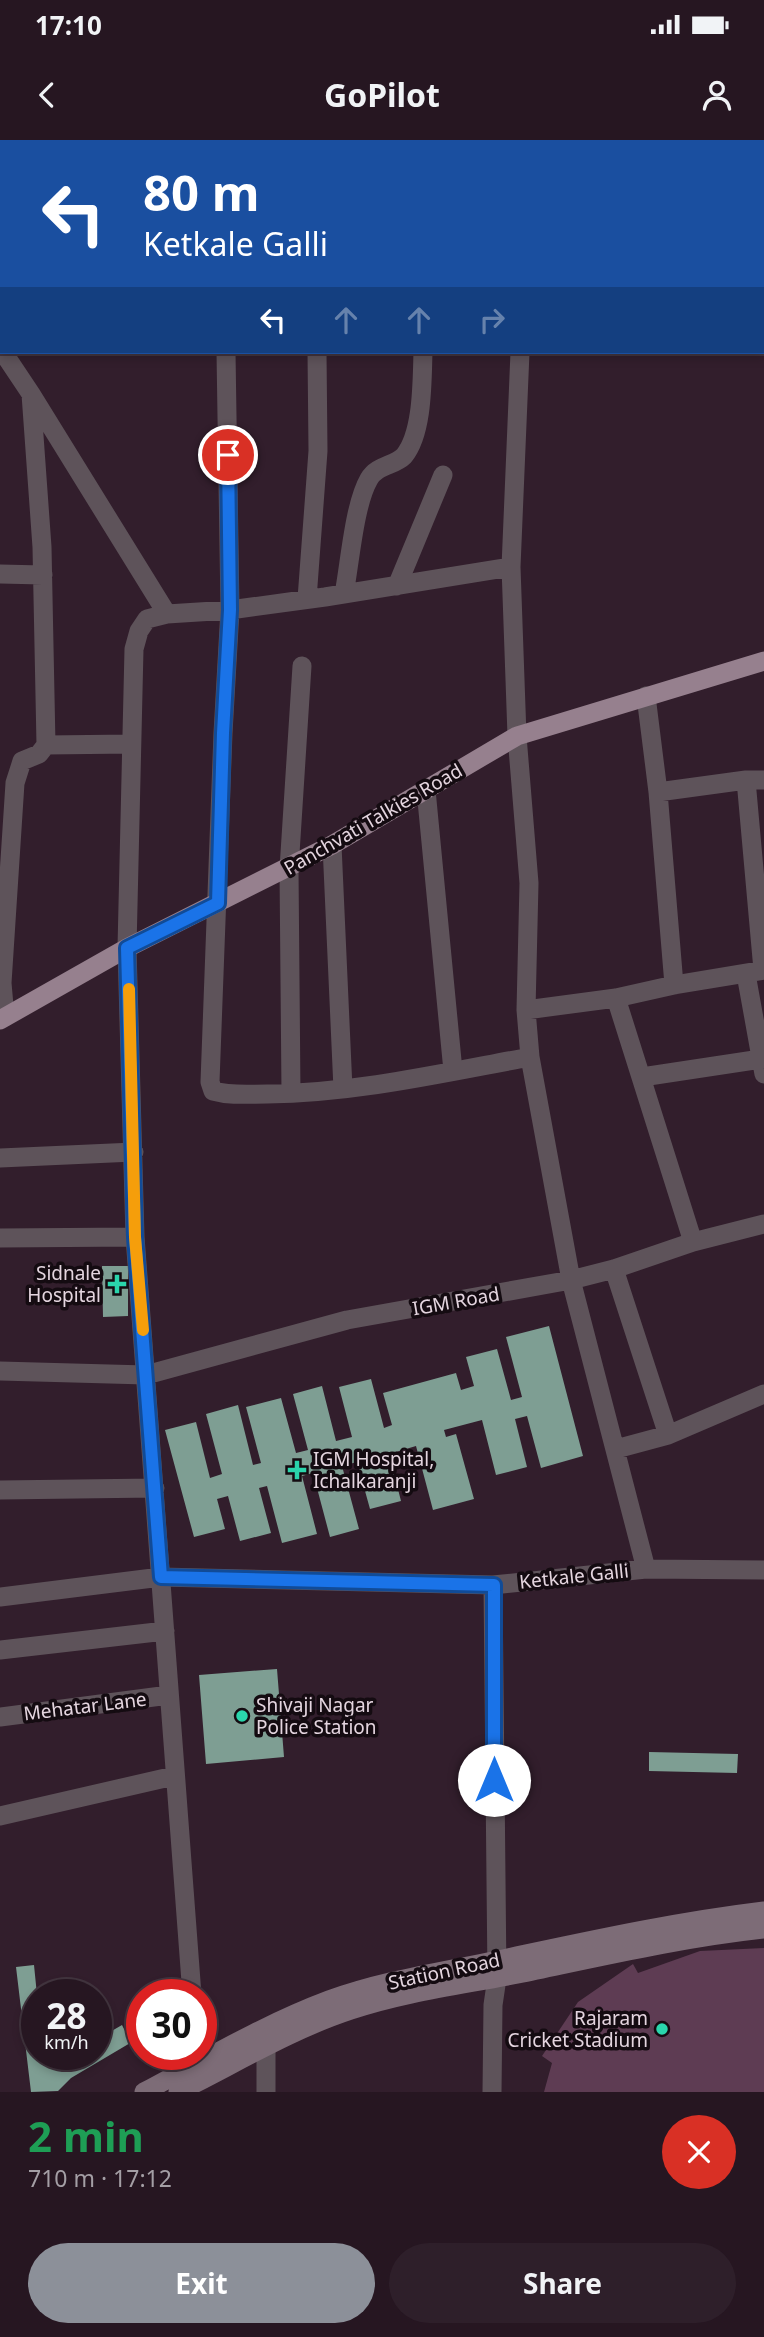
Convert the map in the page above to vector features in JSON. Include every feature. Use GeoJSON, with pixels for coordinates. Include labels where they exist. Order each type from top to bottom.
{"type":"FeatureCollection","features":[{"type":"Feature","properties":{"kind":"main road","name":"Panchvati Talkies Road"},"geometry":{"type":"LineString","coordinates":[[2,1019],[127,948],[289,869],[517,736],[764,661]]}},
{"type":"Feature","properties":{"kind":"main road","name":"Station Road"},"geometry":{"type":"LineString","coordinates":[[217,2060],[266,2045],[349,2010],[496,1969],[656,1926],[764,1911]]}},
{"type":"Feature","properties":{"kind":"main road","name":"Station Road"},"geometry":{"type":"LineString","coordinates":[[217,2056],[327,2001],[428,1972],[496,1969],[706,1935],[764,1929]]}},
{"type":"Feature","properties":{"kind":"main road","name":"Station Road"},"geometry":{"type":"LineString","coordinates":[[144,2092],[190,2070]]}},
{"type":"Feature","properties":{"kind":"main road","name":"Station Road"},"geometry":{"type":"LineString","coordinates":[[178,2092],[195,2070]]}},
{"type":"Feature","properties":{"kind":"street"},"geometry":{"type":"LineString","coordinates":[[5,354],[167,614]]}},
{"type":"Feature","properties":{"kind":"street"},"geometry":{"type":"LineString","coordinates":[[226,354],[230,610],[210,1082],[213,1091],[225,1094],[343,1090],[530,1057]]}},
{"type":"Feature","properties":{"kind":"street"},"geometry":{"type":"LineString","coordinates":[[307,599],[318,451],[317,354]]}},
{"type":"Feature","properties":{"kind":"street"},"geometry":{"type":"LineString","coordinates":[[344,594],[360,504],[369,478],[380,467],[401,459],[413,443],[421,393],[423,354]]}},
{"type":"Feature","properties":{"kind":"street"},"geometry":{"type":"LineString","coordinates":[[520,354],[512,567],[517,736],[529,883],[526,1010],[530,1057],[571,1280],[646,1569]]}},
{"type":"Feature","properties":{"kind":"street"},"geometry":{"type":"LineString","coordinates":[[2,1019],[6,849],[15,783],[22,761],[39,754],[46,745],[43,575],[31,394]]}},
{"type":"Feature","properties":{"kind":"street"},"geometry":{"type":"LineString","coordinates":[[397,586],[443,475]]}},
{"type":"Feature","properties":{"kind":"street"},"geometry":{"type":"LineString","coordinates":[[190,1979],[135,1237],[127,948],[134,649],[139,631],[147,620],[167,614],[230,610],[512,567]]}},
{"type":"Feature","properties":{"kind":"street"},"geometry":{"type":"LineString","coordinates":[[0,574],[43,575]]}},
{"type":"Feature","properties":{"kind":"street"},"geometry":{"type":"LineString","coordinates":[[291,1093],[289,869],[302,666]]}},
{"type":"Feature","properties":{"kind":"street"},"geometry":{"type":"LineString","coordinates":[[646,696],[658,792],[674,985]]}},
{"type":"Feature","properties":{"kind":"street"},"geometry":{"type":"LineString","coordinates":[[46,745],[131,744]]}},
{"type":"Feature","properties":{"kind":"street"},"geometry":{"type":"LineString","coordinates":[[642,1077],[762,1066],[758,972],[760,895],[755,780],[658,792]]}},
{"type":"Feature","properties":{"kind":"street"},"geometry":{"type":"LineString","coordinates":[[426,790],[453,1071]]}},
{"type":"Feature","properties":{"kind":"street"},"geometry":{"type":"LineString","coordinates":[[332,845],[343,1090]]}},
{"type":"Feature","properties":{"kind":"street"},"geometry":{"type":"LineString","coordinates":[[526,1010],[616,998],[674,985],[758,972]]}},
{"type":"Feature","properties":{"kind":"street"},"geometry":{"type":"LineString","coordinates":[[616,998],[693,1242]]}},
{"type":"Feature","properties":{"kind":"street"},"geometry":{"type":"LineString","coordinates":[[0,1158],[134,1152]]}},
{"type":"Feature","properties":{"kind":"street","name":"IGM Road"},"geometry":{"type":"LineString","coordinates":[[0,1371],[146,1375],[347,1320],[571,1280],[614,1269],[693,1242],[764,1224]]}},
{"type":"Feature","properties":{"kind":"street"},"geometry":{"type":"LineString","coordinates":[[0,1238],[135,1237]]}},
{"type":"Feature","properties":{"kind":"street"},"geometry":{"type":"LineString","coordinates":[[614,1269],[668,1435]]}},
{"type":"Feature","properties":{"kind":"street"},"geometry":{"type":"LineString","coordinates":[[616,1449],[668,1435],[764,1394]]}},
{"type":"Feature","properties":{"kind":"street"},"geometry":{"type":"LineString","coordinates":[[0,1490],[155,1488]]}},
{"type":"Feature","properties":{"kind":"street","name":"Ketkale Galli"},"geometry":{"type":"LineString","coordinates":[[0,1597],[161,1577],[494,1585],[646,1569],[764,1570]]}},
{"type":"Feature","properties":{"kind":"street"},"geometry":{"type":"LineString","coordinates":[[492,2092],[496,1969],[494,1585]]}},
{"type":"Feature","properties":{"kind":"street"},"geometry":{"type":"LineString","coordinates":[[0,1650],[165,1631]]}},
{"type":"Feature","properties":{"kind":"street","name":"Mehatar Lane"},"geometry":{"type":"LineString","coordinates":[[0,1717],[169,1695]]}},
{"type":"Feature","properties":{"kind":"street"},"geometry":{"type":"LineString","coordinates":[[0,1816],[174,1776]]}},
{"type":"Feature","properties":{"kind":"street"},"geometry":{"type":"LineString","coordinates":[[266,2045],[266,2092]]}},
{"type":"Feature","properties":{"kind":"shaded area","name":"Rajaram Cricket Stadium"},"geometry":{"type":"Polygon","coordinates":[[[764,1948],[764,2092],[544,2092],[552,2063],[542,2056],[578,2002],[633,1964],[638,1973],[700,1951],[764,1948]]]}},
{"type":"Feature","properties":{"kind":"building"},"geometry":{"type":"Polygon","coordinates":[[[102,1266],[128,1266],[128,1316],[103,1317],[102,1266]]]}},
{"type":"Feature","properties":{"kind":"building"},"geometry":{"type":"Polygon","coordinates":[[[549,1326],[583,1456],[541,1468],[527,1416],[515,1419],[527,1467],[496,1475],[482,1420],[444,1430],[446,1437],[456,1434],[474,1499],[433,1510],[416,1446],[389,1454],[401,1501],[370,1509],[357,1462],[342,1466],[359,1529],[330,1537],[313,1473],[302,1476],[317,1534],[282,1543],[267,1486],[259,1488],[271,1533],[240,1541],[228,1496],[217,1499],[225,1529],[194,1537],[165,1430],[196,1422],[210,1478],[222,1474],[206,1414],[238,1405],[253,1465],[261,1463],[246,1407],[281,1398],[296,1453],[308,1450],[293,1394],[322,1386],[336,1441],[352,1437],[339,1387],[371,1379],[384,1428],[392,1425],[383,1393],[456,1373],[461,1390],[474,1386],[466,1357],[497,1349],[511,1400],[522,1397],[506,1337],[549,1326]]]}},
{"type":"Feature","properties":{"kind":"building","name":"Shivaji Nagar Police Station"},"geometry":{"type":"Polygon","coordinates":[[[277,1669],[284,1757],[206,1764],[199,1675],[277,1669]]]}},
{"type":"Feature","properties":{"kind":"building"},"geometry":{"type":"Polygon","coordinates":[[[649,1752],[738,1754],[737,1773],[649,1771],[649,1752]]]}},
{"type":"Feature","properties":{"kind":"building"},"geometry":{"type":"Polygon","coordinates":[[[34,1965],[35,1979],[21,1979],[21,2009],[16,1967],[34,1965]]]}},
{"type":"Feature","properties":{"kind":"building"},"geometry":{"type":"Polygon","coordinates":[[[122,2025],[126,2030],[126,2045],[112,2054],[112,2031],[122,2025]]]}},
{"type":"Feature","properties":{"kind":"building"},"geometry":{"type":"Polygon","coordinates":[[[28,2070],[85,2070],[71,2078],[58,2091],[31,2092],[28,2070]]]}},
{"type":"Feature","properties":{"kind":"slow traffic"},"geometry":{"type":"LineString","coordinates":[[129,989],[135,1237],[143,1330]]}},
{"type":"Feature","properties":{"kind":"place","name":"Sidnale Hospital"},"geometry":{"type":"Point","coordinates":[117,1284]}},
{"type":"Feature","properties":{"kind":"place","name":"IGM Hospital, Ichalkaranji"},"geometry":{"type":"Point","coordinates":[297,1470]}},
{"type":"Feature","properties":{"kind":"place","name":"Shivaji Nagar Police Station"},"geometry":{"type":"Point","coordinates":[242,1716]}},
{"type":"Feature","properties":{"kind":"place","name":"Rajaram Cricket Stadium"},"geometry":{"type":"Point","coordinates":[662,2029]}},
{"type":"Feature","properties":{"kind":"route"},"geometry":{"type":"LineString","coordinates":[[228,455],[230,610],[218,903],[127,948],[135,1237],[161,1577],[494,1585],[494,1780]]}}]}
